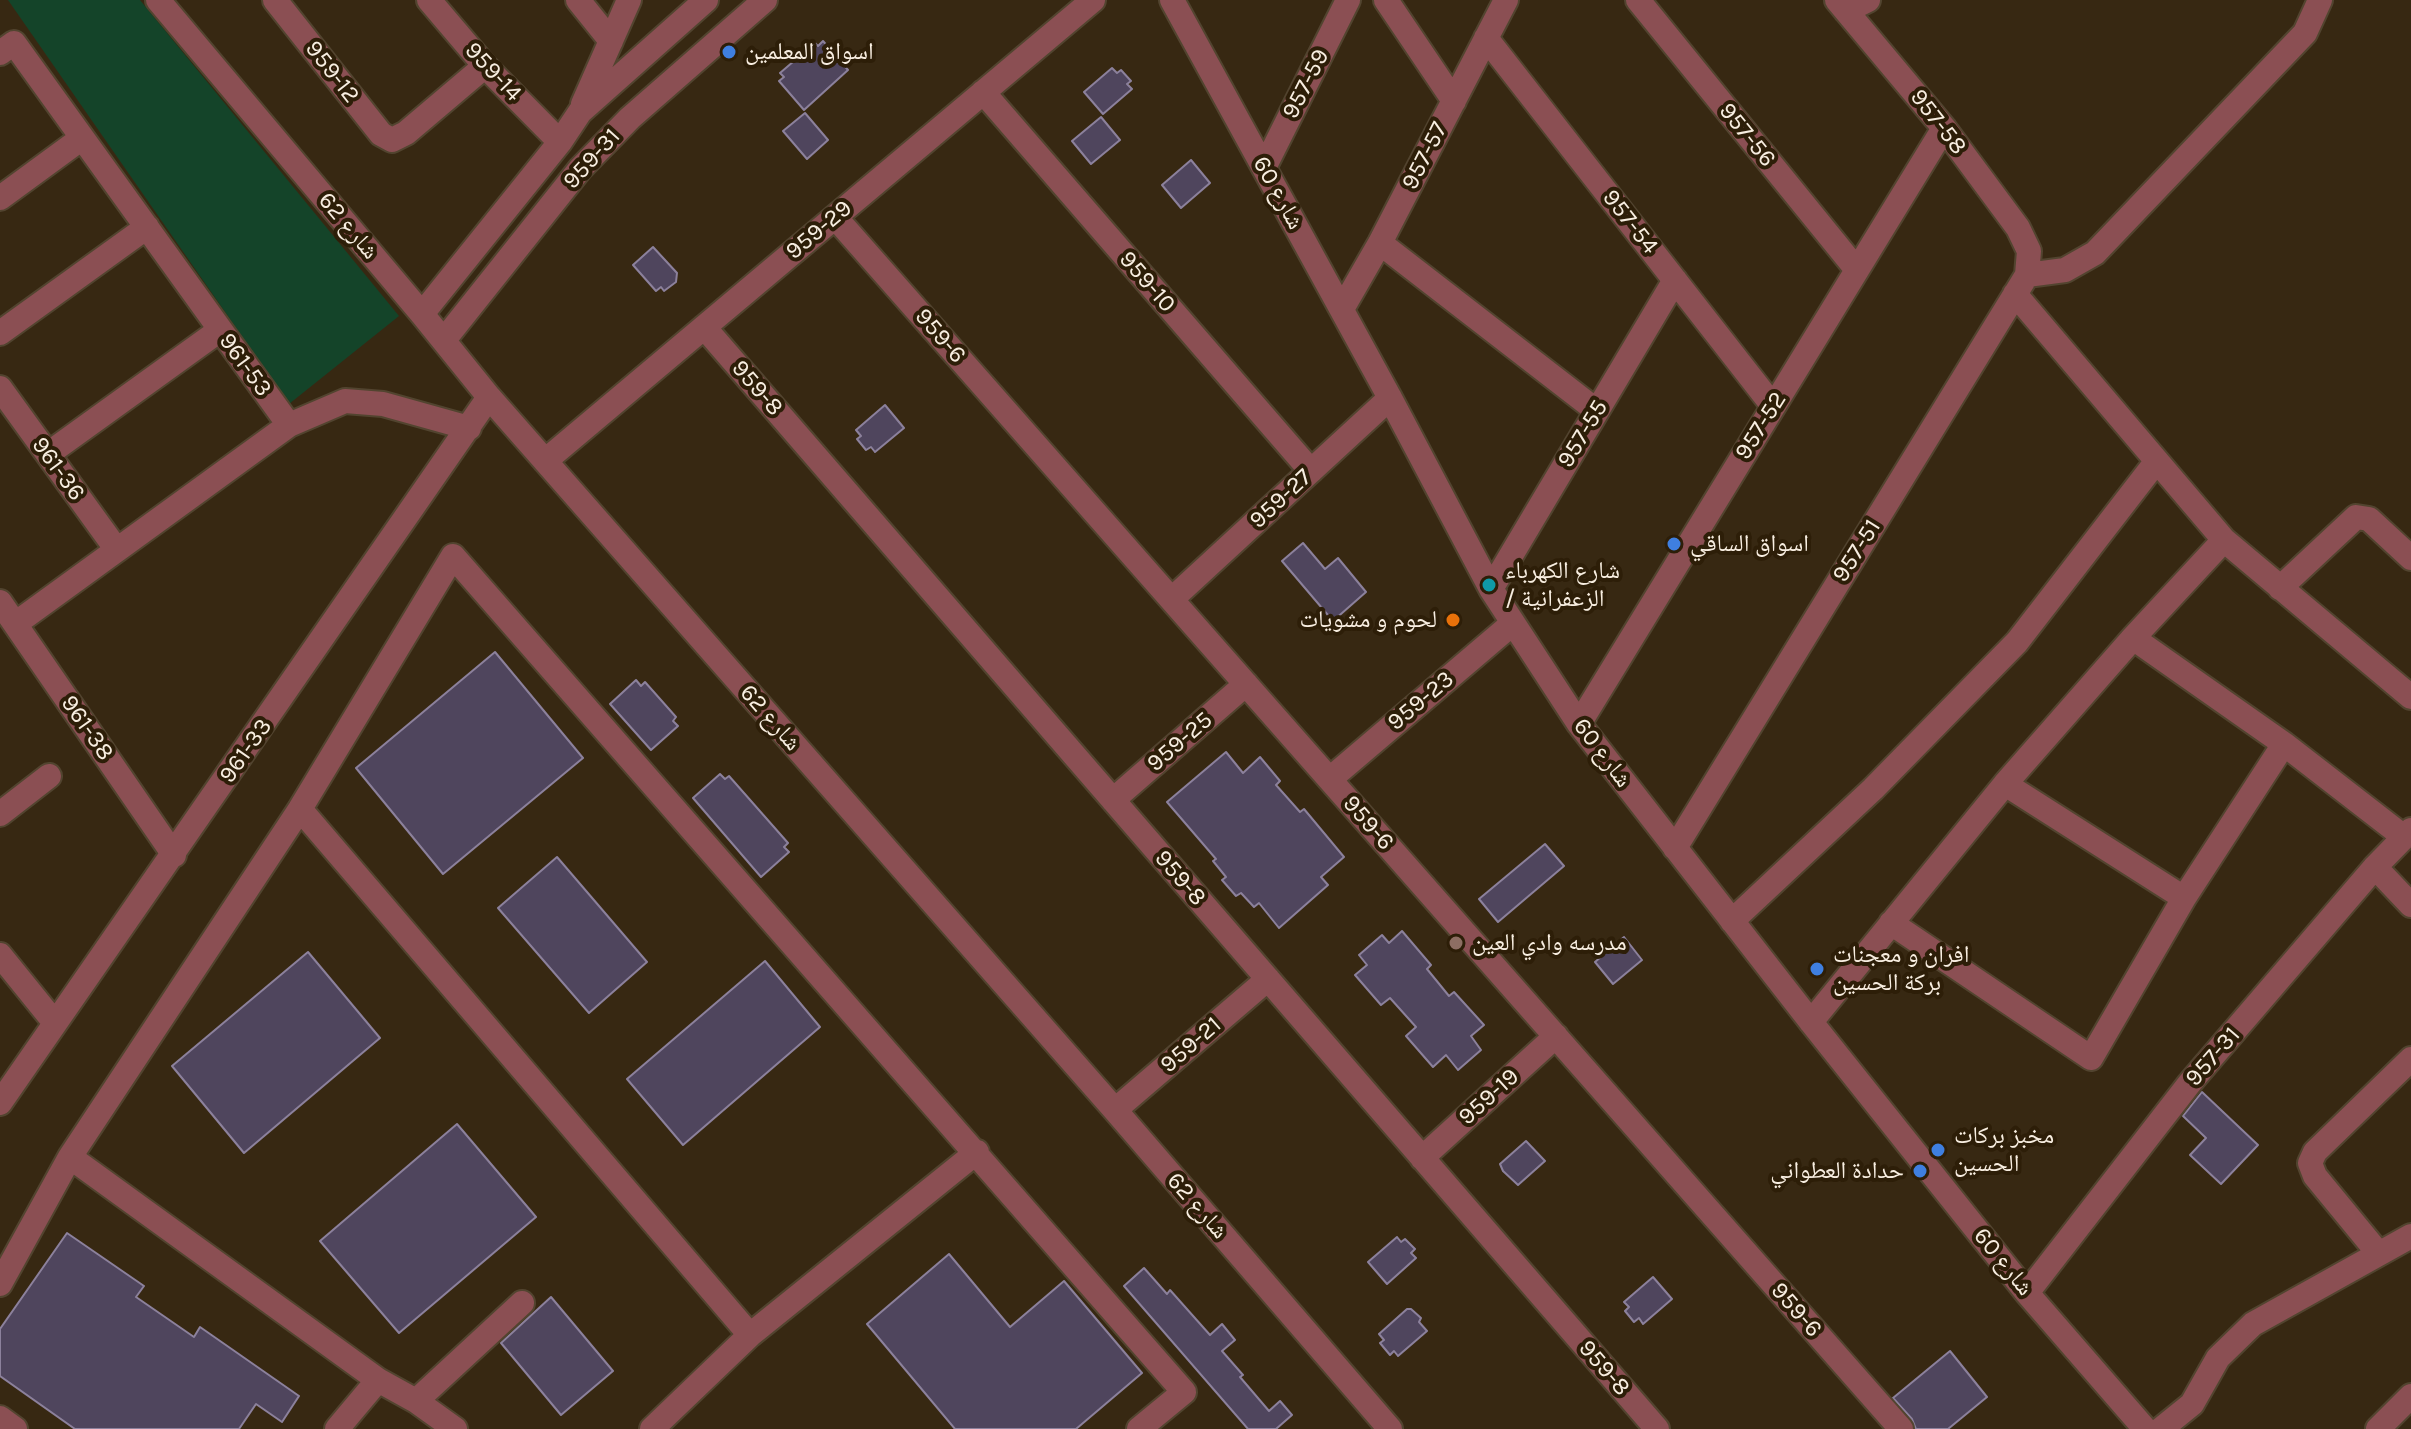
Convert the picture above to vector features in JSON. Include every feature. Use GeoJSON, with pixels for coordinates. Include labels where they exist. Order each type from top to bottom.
{"type":"FeatureCollection","features":[{"type":"Feature","properties":{"kind":"street","name":"شارع 62"},"geometry":{"type":"LineString","coordinates":[[158,0],[489,397],[1115,1110],[1390,1429]]}},
{"type":"Feature","properties":{"kind":"street","name":"959-12"},"geometry":{"type":"LineString","coordinates":[[275,0],[381,134],[392,140],[406,133],[485,66]]}},
{"type":"Feature","properties":{"kind":"street","name":"959-14"},"geometry":{"type":"LineString","coordinates":[[429,0],[485,66],[560,142]]}},
{"type":"Feature","properties":{"kind":"street"},"geometry":{"type":"LineString","coordinates":[[578,0],[611,41]]}},
{"type":"Feature","properties":{"kind":"street"},"geometry":{"type":"LineString","coordinates":[[580,112],[629,0]]}},
{"type":"Feature","properties":{"kind":"street","name":"959-31"},"geometry":{"type":"LineString","coordinates":[[422,314],[560,142],[580,112],[706,0]]}},
{"type":"Feature","properties":{"kind":"street","name":"959-31"},"geometry":{"type":"LineString","coordinates":[[444,340],[580,169],[630,118],[765,0]]}},
{"type":"Feature","properties":{"kind":"street","name":"959-29"},"geometry":{"type":"LineString","coordinates":[[545,461],[1093,0]]}},
{"type":"Feature","properties":{"kind":"street","name":"957-59"},"geometry":{"type":"LineString","coordinates":[[1264,168],[1348,0]]}},
{"type":"Feature","properties":{"kind":"street"},"geometry":{"type":"LineString","coordinates":[[1386,0],[1454,101]]}},
{"type":"Feature","properties":{"kind":"street","name":"957-57"},"geometry":{"type":"LineString","coordinates":[[1342,309],[1380,243],[1506,0]]}},
{"type":"Feature","properties":{"kind":"street","name":"957-56"},"geometry":{"type":"LineString","coordinates":[[1638,0],[1857,270]]}},
{"type":"Feature","properties":{"kind":"street"},"geometry":{"type":"LineString","coordinates":[[2024,273],[2065,270],[2095,253],[2305,33],[2320,0]]}},
{"type":"Feature","properties":{"kind":"street","name":"شارع 60"},"geometry":{"type":"LineString","coordinates":[[1178,4],[1491,589],[1579,724],[2027,1293],[2145,1429]]}},
{"type":"Feature","properties":{"kind":"street","name":"957-58"},"geometry":{"type":"LineString","coordinates":[[1850,4],[2018,228],[2024,273],[2156,462],[2224,540],[2411,697]]}},
{"type":"Feature","properties":{"kind":"street","name":"957-54"},"geometry":{"type":"LineString","coordinates":[[1486,38],[1773,406]]}},
{"type":"Feature","properties":{"kind":"street","name":"961-53"},"geometry":{"type":"LineString","coordinates":[[5,40],[82,138],[289,425]]}},
{"type":"Feature","properties":{"kind":"street","name":"959-10"},"geometry":{"type":"LineString","coordinates":[[983,92],[1311,471]]}},
{"type":"Feature","properties":{"kind":"street","name":"957-52"},"geometry":{"type":"LineString","coordinates":[[1579,724],[1944,128]]}},
{"type":"Feature","properties":{"kind":"street"},"geometry":{"type":"LineString","coordinates":[[0,198],[82,138]]}},
{"type":"Feature","properties":{"kind":"street","name":"959-6"},"geometry":{"type":"LineString","coordinates":[[835,217],[1901,1429]]}},
{"type":"Feature","properties":{"kind":"street"},"geometry":{"type":"LineString","coordinates":[[0,333],[147,227]]}},
{"type":"Feature","properties":{"kind":"street"},"geometry":{"type":"LineString","coordinates":[[1380,243],[1597,411]]}},
{"type":"Feature","properties":{"kind":"street","name":"957-51"},"geometry":{"type":"LineString","coordinates":[[1675,848],[2024,273]]}},
{"type":"Feature","properties":{"kind":"street","name":"957-55"},"geometry":{"type":"LineString","coordinates":[[1491,589],[1675,280]]}},
{"type":"Feature","properties":{"kind":"street","name":"959-8"},"geometry":{"type":"LineString","coordinates":[[704,327],[1657,1429]]}},
{"type":"Feature","properties":{"kind":"street"},"geometry":{"type":"LineString","coordinates":[[48,454],[220,330]]}},
{"type":"Feature","properties":{"kind":"street","name":"961-36"},"geometry":{"type":"LineString","coordinates":[[0,388],[117,550]]}},
{"type":"Feature","properties":{"kind":"street","name":"961-33"},"geometry":{"type":"LineString","coordinates":[[0,1103],[489,397]]}},
{"type":"Feature","properties":{"kind":"street","name":"959-27"},"geometry":{"type":"LineString","coordinates":[[1172,599],[1390,398]]}},
{"type":"Feature","properties":{"kind":"street"},"geometry":{"type":"LineString","coordinates":[[15,624],[289,425],[345,401],[383,404],[469,428]]}},
{"type":"Feature","properties":{"kind":"street"},"geometry":{"type":"LineString","coordinates":[[1732,921],[1873,789],[2017,642],[2156,462]]}},
{"type":"Feature","properties":{"kind":"street"},"geometry":{"type":"LineString","coordinates":[[2280,588],[2356,517],[2369,519],[2411,558]]}},
{"type":"Feature","properties":{"kind":"street"},"geometry":{"type":"LineString","coordinates":[[1811,1022],[2005,784],[2224,540]]}},
{"type":"Feature","properties":{"kind":"street"},"geometry":{"type":"LineString","coordinates":[[0,1284],[70,1157],[300,809],[453,556],[1184,1392],[1139,1429]]}},
{"type":"Feature","properties":{"kind":"street","name":"961-38"},"geometry":{"type":"LineString","coordinates":[[0,602],[174,855]]}},
{"type":"Feature","properties":{"kind":"street","name":"959-23"},"geometry":{"type":"LineString","coordinates":[[1330,779],[1512,624]]}},
{"type":"Feature","properties":{"kind":"street"},"geometry":{"type":"LineString","coordinates":[[2133,638],[2407,833]]}},
{"type":"Feature","properties":{"kind":"street","name":"959-25"},"geometry":{"type":"LineString","coordinates":[[1113,800],[1246,684]]}},
{"type":"Feature","properties":{"kind":"street"},"geometry":{"type":"LineString","coordinates":[[1891,923],[2091,1058],[2184,898],[2284,744]]}},
{"type":"Feature","properties":{"kind":"street"},"geometry":{"type":"LineString","coordinates":[[0,814],[49,776]]}},
{"type":"Feature","properties":{"kind":"street"},"geometry":{"type":"LineString","coordinates":[[2005,784],[2184,898]]}},
{"type":"Feature","properties":{"kind":"street"},"geometry":{"type":"LineString","coordinates":[[300,809],[750,1335]]}},
{"type":"Feature","properties":{"kind":"street","name":"957-31"},"geometry":{"type":"LineString","coordinates":[[2027,1293],[2189,1084],[2407,833]]}},
{"type":"Feature","properties":{"kind":"street"},"geometry":{"type":"LineString","coordinates":[[2375,867],[2411,905]]}},
{"type":"Feature","properties":{"kind":"street"},"geometry":{"type":"LineString","coordinates":[[0,955],[55,1023]]}},
{"type":"Feature","properties":{"kind":"street","name":"959-21"},"geometry":{"type":"LineString","coordinates":[[1115,1110],[1268,979]]}},
{"type":"Feature","properties":{"kind":"street","name":"959-19"},"geometry":{"type":"LineString","coordinates":[[1422,1158],[1556,1036]]}},
{"type":"Feature","properties":{"kind":"street"},"geometry":{"type":"LineString","coordinates":[[2379,1254],[2315,1176],[2310,1163],[2315,1152],[2411,1059]]}},
{"type":"Feature","properties":{"kind":"street"},"geometry":{"type":"LineString","coordinates":[[657,1427],[750,1335],[977,1152]]}},
{"type":"Feature","properties":{"kind":"street"},"geometry":{"type":"LineString","coordinates":[[70,1157],[378,1380],[416,1401],[455,1429]]}},
{"type":"Feature","properties":{"kind":"street"},"geometry":{"type":"LineString","coordinates":[[2161,1429],[2192,1404],[2218,1358],[2253,1324],[2411,1236]]}},
{"type":"Feature","properties":{"kind":"street"},"geometry":{"type":"LineString","coordinates":[[416,1401],[522,1303]]}},
{"type":"Feature","properties":{"kind":"street"},"geometry":{"type":"LineString","coordinates":[[337,1429],[378,1380]]}},
{"type":"Feature","properties":{"kind":"street"},"geometry":{"type":"LineString","coordinates":[[2378,1429],[2407,1406]]}},
{"type":"Feature","properties":{"kind":"street"},"geometry":{"type":"LineString","coordinates":[[0,1418],[15,1429]]}},
{"type":"Feature","properties":{"kind":"green space"},"geometry":{"type":"Polygon","coordinates":[[[8,0],[140,0],[399,316],[289,404],[8,0]]]}},
{"type":"Feature","properties":{"kind":"building"},"geometry":{"type":"Polygon","coordinates":[[[823,41],[848,70],[804,110],[779,81],[784,77],[780,73],[815,43],[818,46],[823,41]]]}},
{"type":"Feature","properties":{"kind":"building"},"geometry":{"type":"Polygon","coordinates":[[[1112,68],[1117,73],[1121,70],[1131,81],[1127,84],[1132,89],[1103,114],[1084,92],[1112,68]]]}},
{"type":"Feature","properties":{"kind":"building"},"geometry":{"type":"Polygon","coordinates":[[[805,113],[828,140],[807,159],[783,131],[805,113]]]}},
{"type":"Feature","properties":{"kind":"building"},"geometry":{"type":"Polygon","coordinates":[[[1101,117],[1120,140],[1091,164],[1072,141],[1101,117]]]}},
{"type":"Feature","properties":{"kind":"building"},"geometry":{"type":"Polygon","coordinates":[[[1191,160],[1210,183],[1181,208],[1162,185],[1191,160]]]}},
{"type":"Feature","properties":{"kind":"building"},"geometry":{"type":"Polygon","coordinates":[[[653,247],[677,273],[676,282],[664,291],[661,287],[656,291],[633,265],[653,247]]]}},
{"type":"Feature","properties":{"kind":"building"},"geometry":{"type":"Polygon","coordinates":[[[885,405],[904,428],[875,452],[871,447],[866,450],[857,439],[861,436],[856,430],[885,405]]]}},
{"type":"Feature","properties":{"kind":"building"},"geometry":{"type":"Polygon","coordinates":[[[1303,543],[1325,569],[1338,558],[1366,592],[1333,621],[1282,561],[1303,543]]]}},
{"type":"Feature","properties":{"kind":"building"},"geometry":{"type":"Polygon","coordinates":[[[495,652],[583,758],[443,874],[356,768],[495,652]]]}},
{"type":"Feature","properties":{"kind":"building"},"geometry":{"type":"Polygon","coordinates":[[[636,680],[641,686],[645,682],[676,717],[673,721],[678,726],[651,750],[610,704],[636,680]]]}},
{"type":"Feature","properties":{"kind":"building"},"geometry":{"type":"Polygon","coordinates":[[[1226,752],[1243,773],[1260,757],[1280,781],[1276,785],[1300,812],[1304,809],[1344,857],[1321,877],[1328,885],[1279,928],[1259,903],[1254,907],[1241,893],[1236,896],[1222,880],[1226,877],[1213,861],[1216,859],[1167,802],[1226,752]]]}},
{"type":"Feature","properties":{"kind":"building"},"geometry":{"type":"Polygon","coordinates":[[[720,774],[725,779],[729,776],[788,843],[784,847],[789,852],[761,877],[693,798],[720,774]]]}},
{"type":"Feature","properties":{"kind":"building"},"geometry":{"type":"Polygon","coordinates":[[[1545,844],[1564,866],[1498,922],[1479,899],[1545,844]]]}},
{"type":"Feature","properties":{"kind":"building"},"geometry":{"type":"Polygon","coordinates":[[[557,857],[647,962],[589,1013],[498,908],[557,857]]]}},
{"type":"Feature","properties":{"kind":"building"},"geometry":{"type":"Polygon","coordinates":[[[1402,931],[1431,965],[1427,969],[1449,996],[1454,992],[1484,1025],[1471,1036],[1481,1050],[1458,1070],[1446,1055],[1433,1067],[1406,1036],[1416,1027],[1390,998],[1381,1005],[1355,975],[1367,965],[1359,955],[1382,935],[1389,943],[1402,931]]]}},
{"type":"Feature","properties":{"kind":"building"},"geometry":{"type":"Polygon","coordinates":[[[1624,937],[1642,960],[1613,984],[1595,962],[1624,937]]]}},
{"type":"Feature","properties":{"kind":"building"},"geometry":{"type":"Polygon","coordinates":[[[308,952],[380,1038],[244,1153],[172,1066],[308,952]]]}},
{"type":"Feature","properties":{"kind":"building"},"geometry":{"type":"Polygon","coordinates":[[[765,961],[820,1027],[683,1145],[627,1079],[765,961]]]}},
{"type":"Feature","properties":{"kind":"building"},"geometry":{"type":"Polygon","coordinates":[[[2202,1092],[2258,1145],[2221,1184],[2190,1155],[2206,1138],[2183,1116],[2202,1092]]]}},
{"type":"Feature","properties":{"kind":"building"},"geometry":{"type":"Polygon","coordinates":[[[457,1124],[536,1217],[399,1333],[320,1241],[457,1124]]]}},
{"type":"Feature","properties":{"kind":"building"},"geometry":{"type":"Polygon","coordinates":[[[1526,1141],[1545,1161],[1518,1185],[1500,1164],[1526,1141]]]}},
{"type":"Feature","properties":{"kind":"building"},"geometry":{"type":"Polygon","coordinates":[[[67,1233],[144,1286],[136,1297],[194,1337],[200,1327],[299,1396],[282,1422],[256,1404],[239,1429],[75,1429],[0,1376],[0,1329],[67,1233]]]}},
{"type":"Feature","properties":{"kind":"building"},"geometry":{"type":"Polygon","coordinates":[[[1397,1237],[1401,1242],[1405,1239],[1415,1249],[1411,1253],[1416,1258],[1387,1284],[1368,1262],[1397,1237]]]}},
{"type":"Feature","properties":{"kind":"building"},"geometry":{"type":"Polygon","coordinates":[[[949,1254],[1010,1327],[1064,1281],[1142,1373],[1076,1429],[955,1429],[867,1324],[949,1254]]]}},
{"type":"Feature","properties":{"kind":"building"},"geometry":{"type":"Polygon","coordinates":[[[1144,1268],[1167,1294],[1170,1290],[1210,1335],[1222,1324],[1235,1340],[1222,1351],[1243,1375],[1240,1377],[1269,1411],[1280,1401],[1292,1415],[1276,1429],[1248,1429],[1124,1286],[1144,1268]]]}},
{"type":"Feature","properties":{"kind":"building"},"geometry":{"type":"Polygon","coordinates":[[[1653,1277],[1672,1299],[1643,1324],[1639,1318],[1634,1322],[1625,1311],[1629,1307],[1624,1302],[1653,1277]]]}},
{"type":"Feature","properties":{"kind":"building"},"geometry":{"type":"Polygon","coordinates":[[[551,1297],[613,1371],[561,1415],[501,1343],[551,1297]]]}},
{"type":"Feature","properties":{"kind":"building"},"geometry":{"type":"Polygon","coordinates":[[[1407,1309],[1421,1318],[1419,1322],[1427,1331],[1398,1356],[1394,1351],[1390,1355],[1380,1343],[1384,1340],[1379,1334],[1407,1309]]]}},
{"type":"Feature","properties":{"kind":"building"},"geometry":{"type":"Polygon","coordinates":[[[1950,1351],[1987,1397],[1948,1429],[1916,1429],[1912,1419],[1893,1398],[1950,1351]]]}},
{"type":"Feature","properties":{"kind":"place","name":"اسواق المعلمين"},"geometry":{"type":"Point","coordinates":[729,52]}},
{"type":"Feature","properties":{"kind":"place","name":"اسواق الساقي"},"geometry":{"type":"Point","coordinates":[1674,544]}},
{"type":"Feature","properties":{"kind":"place","name":"شارع الكهرباء / الزعفرانية"},"geometry":{"type":"Point","coordinates":[1489,585]}},
{"type":"Feature","properties":{"kind":"place","name":"لحوم و مشويات"},"geometry":{"type":"Point","coordinates":[1453,620]}},
{"type":"Feature","properties":{"kind":"place","name":"مدرسه وادي العين"},"geometry":{"type":"Point","coordinates":[1456,943]}},
{"type":"Feature","properties":{"kind":"place","name":"افران و معجنات بركة الحسين"},"geometry":{"type":"Point","coordinates":[1817,969]}},
{"type":"Feature","properties":{"kind":"place","name":"مخبز بركات الحسين"},"geometry":{"type":"Point","coordinates":[1938,1150]}},
{"type":"Feature","properties":{"kind":"place","name":"حدادة العطواني"},"geometry":{"type":"Point","coordinates":[1920,1171]}}]}
